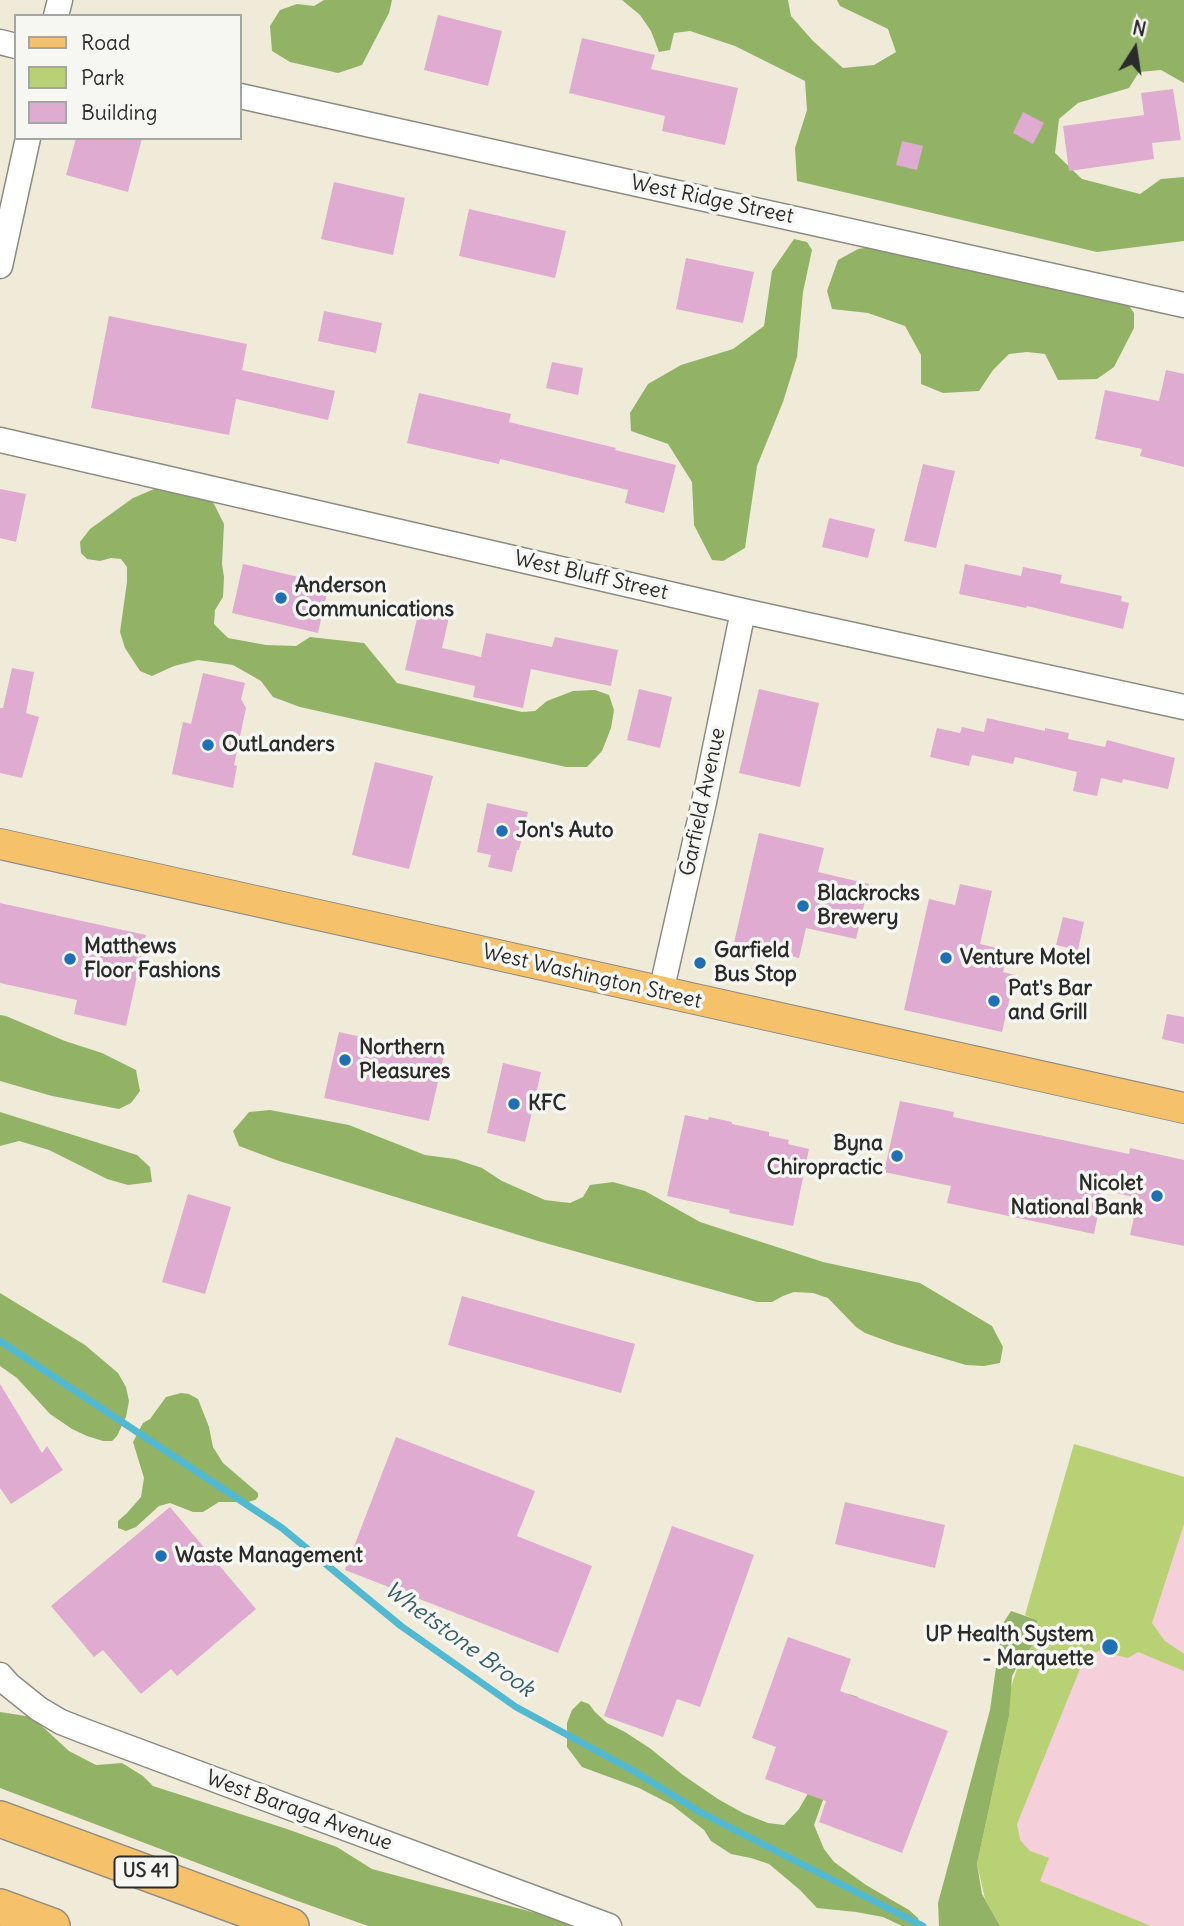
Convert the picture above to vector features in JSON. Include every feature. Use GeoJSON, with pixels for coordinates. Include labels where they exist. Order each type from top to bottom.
{"type":"FeatureCollection","features":[{"type":"Feature","properties":{"kind":"highway","name":"US 41"},"geometry":{"type":"LineString","coordinates":[[0,1819],[291,1926]]}},
{"type":"Feature","properties":{"kind":"highway"},"geometry":{"type":"LineString","coordinates":[[0,1907],[52,1926]]}},
{"type":"Feature","properties":{"kind":"main road","name":"West Washington Street"},"geometry":{"type":"LineString","coordinates":[[0,844],[1184,1108]]}},
{"type":"Feature","properties":{"kind":"street","name":"West Ridge Street"},"geometry":{"type":"LineString","coordinates":[[242,96],[1184,305]]}},
{"type":"Feature","properties":{"kind":"street"},"geometry":{"type":"LineString","coordinates":[[0,266],[29,140]]}},
{"type":"Feature","properties":{"kind":"street","name":"West Bluff Street"},"geometry":{"type":"LineString","coordinates":[[0,440],[743,611],[1184,707]]}},
{"type":"Feature","properties":{"kind":"street","name":"Garfield Avenue"},"geometry":{"type":"LineString","coordinates":[[661,992],[743,611]]}},
{"type":"Feature","properties":{"kind":"street","name":"West Baraga Avenue"},"geometry":{"type":"LineString","coordinates":[[0,1675],[39,1709],[73,1726],[610,1926]]}},
{"type":"Feature","properties":{"kind":"shaded area","name":"UP Health System - Marquette"},"geometry":{"type":"Polygon","coordinates":[[[1083,1446],[1184,1477],[1184,1926],[1000,1926],[985,1899],[987,1851],[1083,1446]]]}},
{"type":"Feature","properties":{"kind":"green space"},"geometry":{"type":"Polygon","coordinates":[[[324,0],[392,0],[389,13],[362,65],[338,73],[290,62],[272,51],[270,26],[280,10],[297,4],[314,6],[324,0]]]}},
{"type":"Feature","properties":{"kind":"green space"},"geometry":{"type":"Polygon","coordinates":[[[622,0],[788,0],[791,16],[813,41],[843,68],[874,65],[896,52],[888,29],[840,6],[837,0],[1184,0],[1184,83],[1161,70],[1139,72],[1129,88],[1078,103],[1059,119],[1055,153],[1082,179],[1140,194],[1161,179],[1184,177],[1184,241],[1097,252],[797,181],[795,148],[807,110],[805,81],[735,46],[690,31],[674,33],[670,50],[659,52],[651,31],[640,15],[622,0]]]}},
{"type":"Feature","properties":{"kind":"green space"},"geometry":{"type":"Polygon","coordinates":[[[794,239],[807,242],[812,250],[803,292],[797,357],[783,402],[757,466],[745,548],[723,561],[712,560],[694,525],[692,482],[668,444],[631,431],[630,413],[648,384],[681,365],[733,349],[764,326],[772,271],[794,239]]]}},
{"type":"Feature","properties":{"kind":"green space"},"geometry":{"type":"Polygon","coordinates":[[[877,246],[1128,304],[1134,313],[1134,328],[1114,367],[1097,379],[1058,380],[1045,354],[1027,352],[1009,354],[993,370],[979,391],[943,393],[921,384],[921,355],[905,326],[868,313],[832,309],[827,291],[838,260],[858,249],[877,246]]]}},
{"type":"Feature","properties":{"kind":"green space"},"geometry":{"type":"Polygon","coordinates":[[[159,487],[211,498],[224,524],[223,597],[215,610],[214,624],[228,638],[266,645],[296,646],[310,637],[364,643],[397,683],[522,712],[535,711],[547,701],[573,691],[595,690],[609,695],[614,710],[611,728],[602,751],[587,767],[566,767],[300,707],[273,697],[261,681],[233,665],[198,660],[174,666],[152,676],[140,671],[125,648],[120,632],[127,567],[121,559],[87,559],[81,553],[80,542],[90,529],[133,498],[159,487]]]}},
{"type":"Feature","properties":{"kind":"green space"},"geometry":{"type":"Polygon","coordinates":[[[0,1015],[102,1053],[136,1070],[140,1091],[131,1103],[119,1109],[52,1096],[0,1081],[0,1015]]]}},
{"type":"Feature","properties":{"kind":"green space"},"geometry":{"type":"Polygon","coordinates":[[[270,1110],[349,1125],[425,1155],[455,1159],[482,1168],[502,1181],[545,1200],[570,1203],[583,1197],[590,1185],[613,1182],[645,1191],[700,1222],[823,1262],[920,1283],[992,1326],[1003,1347],[1000,1363],[966,1365],[865,1333],[828,1298],[813,1293],[794,1292],[772,1302],[757,1302],[538,1241],[279,1161],[239,1146],[233,1131],[249,1112],[270,1110]]]}},
{"type":"Feature","properties":{"kind":"green space"},"geometry":{"type":"Polygon","coordinates":[[[0,1112],[137,1155],[150,1167],[152,1182],[128,1185],[107,1179],[49,1150],[19,1141],[0,1146],[0,1112]]]}},
{"type":"Feature","properties":{"kind":"green space"},"geometry":{"type":"Polygon","coordinates":[[[0,1293],[85,1345],[118,1373],[126,1387],[129,1401],[126,1417],[112,1441],[103,1441],[72,1429],[50,1414],[17,1378],[0,1366],[0,1293]]]}},
{"type":"Feature","properties":{"kind":"green space"},"geometry":{"type":"Polygon","coordinates":[[[181,1393],[198,1399],[209,1427],[213,1447],[223,1463],[258,1493],[258,1497],[248,1502],[219,1502],[203,1512],[193,1512],[170,1503],[159,1506],[136,1527],[126,1531],[118,1528],[118,1521],[141,1497],[144,1478],[133,1442],[143,1423],[150,1419],[166,1397],[181,1393]]]}},
{"type":"Feature","properties":{"kind":"green space"},"geometry":{"type":"Polygon","coordinates":[[[1074,1444],[1184,1477],[1184,1524],[1152,1623],[1165,1641],[1184,1654],[1184,1671],[1138,1652],[1128,1658],[1098,1651],[1084,1659],[1017,1824],[1020,1840],[1030,1851],[1049,1858],[1040,1881],[1151,1926],[1000,1926],[985,1899],[977,1864],[1009,1716],[1010,1690],[1019,1663],[1030,1649],[1036,1620],[1025,1615],[1074,1444]]]}},
{"type":"Feature","properties":{"kind":"green space"},"geometry":{"type":"Polygon","coordinates":[[[1011,1611],[1037,1620],[1037,1634],[1012,1676],[1009,1716],[977,1864],[982,1894],[1000,1926],[939,1926],[938,1903],[990,1710],[1002,1625],[1011,1611]]]}},
{"type":"Feature","properties":{"kind":"green space"},"geometry":{"type":"Polygon","coordinates":[[[849,1694],[858,1697],[858,1703],[814,1825],[824,1849],[834,1862],[866,1885],[909,1910],[918,1918],[920,1926],[902,1926],[883,1917],[817,1908],[769,1864],[731,1854],[711,1841],[704,1830],[672,1805],[639,1788],[582,1767],[567,1747],[567,1723],[572,1710],[581,1701],[589,1704],[607,1723],[651,1749],[718,1799],[768,1823],[784,1825],[799,1809],[811,1788],[843,1700],[849,1694]]]}},
{"type":"Feature","properties":{"kind":"green space"},"geometry":{"type":"Polygon","coordinates":[[[0,1712],[32,1717],[69,1751],[96,1765],[122,1763],[153,1786],[337,1847],[372,1869],[576,1926],[368,1926],[292,1899],[0,1788],[0,1712]]]}},
{"type":"Feature","properties":{"kind":"building"},"geometry":{"type":"Polygon","coordinates":[[[438,15],[502,31],[488,86],[424,70],[438,15]]]}},
{"type":"Feature","properties":{"kind":"building"},"geometry":{"type":"Polygon","coordinates":[[[582,38],[655,55],[651,69],[738,88],[725,145],[662,131],[665,116],[569,93],[582,38]]]}},
{"type":"Feature","properties":{"kind":"building"},"geometry":{"type":"Polygon","coordinates":[[[1173,89],[1181,140],[1152,143],[1154,159],[1069,171],[1063,126],[1144,115],[1141,93],[1173,89]]]}},
{"type":"Feature","properties":{"kind":"building"},"geometry":{"type":"Polygon","coordinates":[[[1023,112],[1044,123],[1033,144],[1013,133],[1023,112]]]}},
{"type":"Feature","properties":{"kind":"building"},"geometry":{"type":"Polygon","coordinates":[[[75,140],[141,140],[128,192],[66,175],[75,140]]]}},
{"type":"Feature","properties":{"kind":"building"},"geometry":{"type":"Polygon","coordinates":[[[902,141],[923,146],[917,170],[896,165],[902,141]]]}},
{"type":"Feature","properties":{"kind":"building"},"geometry":{"type":"Polygon","coordinates":[[[334,182],[405,198],[393,255],[321,239],[334,182]]]}},
{"type":"Feature","properties":{"kind":"building"},"geometry":{"type":"Polygon","coordinates":[[[469,209],[566,231],[555,278],[459,256],[469,209]]]}},
{"type":"Feature","properties":{"kind":"building"},"geometry":{"type":"Polygon","coordinates":[[[686,258],[754,272],[743,323],[676,309],[686,258]]]}},
{"type":"Feature","properties":{"kind":"building"},"geometry":{"type":"Polygon","coordinates":[[[324,311],[382,323],[376,353],[318,341],[324,311]]]}},
{"type":"Feature","properties":{"kind":"building"},"geometry":{"type":"Polygon","coordinates":[[[109,316],[247,344],[242,370],[335,391],[328,420],[236,399],[229,435],[91,408],[109,316]]]}},
{"type":"Feature","properties":{"kind":"building"},"geometry":{"type":"Polygon","coordinates":[[[552,362],[583,368],[578,395],[546,388],[552,362]]]}},
{"type":"Feature","properties":{"kind":"building"},"geometry":{"type":"Polygon","coordinates":[[[1166,370],[1184,374],[1184,467],[1140,456],[1142,449],[1095,439],[1105,390],[1159,401],[1166,370]]]}},
{"type":"Feature","properties":{"kind":"building"},"geometry":{"type":"Polygon","coordinates":[[[419,393],[511,414],[509,422],[676,465],[664,513],[625,503],[628,490],[500,459],[499,464],[407,443],[419,393]]]}},
{"type":"Feature","properties":{"kind":"building"},"geometry":{"type":"Polygon","coordinates":[[[923,464],[955,471],[936,548],[904,541],[923,464]]]}},
{"type":"Feature","properties":{"kind":"building"},"geometry":{"type":"Polygon","coordinates":[[[0,489],[26,494],[16,542],[0,538],[0,489]]]}},
{"type":"Feature","properties":{"kind":"building"},"geometry":{"type":"Polygon","coordinates":[[[829,518],[875,529],[868,558],[822,547],[829,518]]]}},
{"type":"Feature","properties":{"kind":"building","name":"Anderson Communications"},"geometry":{"type":"Polygon","coordinates":[[[243,564],[329,584],[318,633],[232,613],[243,564]]]}},
{"type":"Feature","properties":{"kind":"building"},"geometry":{"type":"Polygon","coordinates":[[[965,564],[1021,576],[1023,567],[1062,575],[1060,583],[1122,596],[1121,601],[1129,603],[1123,629],[1027,606],[1026,608],[959,594],[965,564]]]}},
{"type":"Feature","properties":{"kind":"building"},"geometry":{"type":"Polygon","coordinates":[[[420,606],[450,613],[442,648],[481,657],[486,633],[552,647],[555,637],[618,650],[611,686],[531,669],[523,708],[473,697],[475,686],[405,670],[420,606]]]}},
{"type":"Feature","properties":{"kind":"building"},"geometry":{"type":"Polygon","coordinates":[[[12,668],[34,672],[26,713],[39,717],[22,778],[0,773],[0,708],[3,708],[12,668]]]}},
{"type":"Feature","properties":{"kind":"building","name":"OutLanders"},"geometry":{"type":"Polygon","coordinates":[[[203,673],[245,683],[241,699],[246,708],[234,765],[237,766],[233,788],[172,774],[183,722],[191,724],[203,673]]]}},
{"type":"Feature","properties":{"kind":"building"},"geometry":{"type":"Polygon","coordinates":[[[639,689],[672,697],[660,748],[627,740],[639,689]]]}},
{"type":"Feature","properties":{"kind":"building"},"geometry":{"type":"Polygon","coordinates":[[[759,689],[819,703],[800,787],[739,773],[759,689]]]}},
{"type":"Feature","properties":{"kind":"building"},"geometry":{"type":"Polygon","coordinates":[[[987,718],[1045,731],[1045,728],[1069,733],[1068,739],[1105,747],[1107,740],[1175,758],[1168,789],[1123,779],[1122,783],[1101,778],[1097,796],[1073,791],[1077,772],[1015,757],[1013,764],[972,755],[969,766],[930,757],[937,728],[960,733],[962,727],[984,732],[987,718]]]}},
{"type":"Feature","properties":{"kind":"building"},"geometry":{"type":"Polygon","coordinates":[[[375,762],[433,776],[409,869],[352,855],[375,762]]]}},
{"type":"Feature","properties":{"kind":"building","name":"Jon's Auto"},"geometry":{"type":"Polygon","coordinates":[[[487,803],[528,812],[512,872],[488,867],[491,855],[477,852],[487,803]]]}},
{"type":"Feature","properties":{"kind":"building","name":"Blackrocks Brewery"},"geometry":{"type":"Polygon","coordinates":[[[759,833],[824,848],[818,872],[869,884],[856,939],[806,928],[799,958],[734,943],[759,833]]]}},
{"type":"Feature","properties":{"kind":"building","name":"Venture Motel"},"geometry":{"type":"Polygon","coordinates":[[[960,884],[992,891],[980,944],[1006,950],[1003,972],[1015,975],[1002,1032],[904,1010],[929,899],[955,905],[960,884]]]}},
{"type":"Feature","properties":{"kind":"building","name":"Matthews Floor Fashions"},"geometry":{"type":"Polygon","coordinates":[[[0,903],[146,935],[126,1026],[74,1014],[77,1000],[0,983],[0,903]]]}},
{"type":"Feature","properties":{"kind":"building"},"geometry":{"type":"Polygon","coordinates":[[[1063,917],[1084,922],[1078,950],[1056,945],[1063,917]]]}},
{"type":"Feature","properties":{"kind":"building"},"geometry":{"type":"Polygon","coordinates":[[[1167,1014],[1184,1017],[1184,1044],[1162,1039],[1167,1014]]]}},
{"type":"Feature","properties":{"kind":"building"},"geometry":{"type":"Polygon","coordinates":[[[339,1032],[444,1055],[429,1121],[324,1098],[339,1032]]]}},
{"type":"Feature","properties":{"kind":"building","name":"KFC"},"geometry":{"type":"Polygon","coordinates":[[[503,1063],[541,1072],[525,1142],[487,1133],[503,1063]]]}},
{"type":"Feature","properties":{"kind":"building"},"geometry":{"type":"Polygon","coordinates":[[[900,1101],[954,1112],[953,1117],[1129,1154],[1130,1148],[1184,1160],[1184,1246],[1130,1235],[1138,1198],[1103,1190],[1094,1234],[947,1203],[951,1186],[884,1172],[900,1101]]]}},
{"type":"Feature","properties":{"kind":"building"},"geometry":{"type":"Polygon","coordinates":[[[685,1115],[708,1120],[709,1117],[769,1132],[769,1136],[789,1140],[788,1144],[809,1149],[793,1226],[729,1213],[730,1210],[667,1196],[685,1115]]]}},
{"type":"Feature","properties":{"kind":"building"},"geometry":{"type":"Polygon","coordinates":[[[188,1194],[231,1207],[205,1294],[162,1282],[188,1194]]]}},
{"type":"Feature","properties":{"kind":"building"},"geometry":{"type":"Polygon","coordinates":[[[462,1296],[635,1344],[621,1393],[448,1345],[462,1296]]]}},
{"type":"Feature","properties":{"kind":"building"},"geometry":{"type":"Polygon","coordinates":[[[0,1384],[42,1453],[47,1446],[63,1470],[11,1504],[0,1488],[0,1384]]]}},
{"type":"Feature","properties":{"kind":"building"},"geometry":{"type":"Polygon","coordinates":[[[396,1437],[535,1491],[517,1536],[592,1566],[558,1653],[345,1570],[396,1437]]]}},
{"type":"Feature","properties":{"kind":"building"},"geometry":{"type":"Polygon","coordinates":[[[845,1502],[945,1525],[935,1568],[835,1544],[845,1502]]]}},
{"type":"Feature","properties":{"kind":"building","name":"Waste Management"},"geometry":{"type":"Polygon","coordinates":[[[170,1507],[256,1609],[177,1676],[171,1669],[141,1694],[103,1650],[94,1657],[51,1606],[170,1507]]]}},
{"type":"Feature","properties":{"kind":"building"},"geometry":{"type":"Polygon","coordinates":[[[672,1526],[754,1555],[700,1707],[677,1699],[663,1737],[604,1716],[672,1526]]]}},
{"type":"Feature","properties":{"kind":"building"},"geometry":{"type":"Polygon","coordinates":[[[788,1637],[851,1659],[840,1691],[948,1731],[902,1853],[819,1822],[826,1801],[765,1779],[776,1747],[752,1738],[788,1637]]]}},
{"type":"Feature","properties":{"kind":"waterway","name":"Whetstone Brook"},"geometry":{"type":"LineString","coordinates":[[0,1341],[282,1528],[401,1626],[516,1707],[632,1770],[700,1812],[923,1926]]}},
{"type":"Feature","properties":{"kind":"place","name":"Anderson Communications"},"geometry":{"type":"Point","coordinates":[281,598]}},
{"type":"Feature","properties":{"kind":"place","name":"OutLanders"},"geometry":{"type":"Point","coordinates":[208,745]}},
{"type":"Feature","properties":{"kind":"place","name":"Jon's Auto"},"geometry":{"type":"Point","coordinates":[502,831]}},
{"type":"Feature","properties":{"kind":"place","name":"Blackrocks Brewery"},"geometry":{"type":"Point","coordinates":[803,906]}},
{"type":"Feature","properties":{"kind":"place","name":"Venture Motel"},"geometry":{"type":"Point","coordinates":[946,958]}},
{"type":"Feature","properties":{"kind":"place","name":"Matthews Floor Fashions"},"geometry":{"type":"Point","coordinates":[70,959]}},
{"type":"Feature","properties":{"kind":"place","name":"Garfield Bus Stop"},"geometry":{"type":"Point","coordinates":[700,963]}},
{"type":"Feature","properties":{"kind":"place","name":"Pat's Bar and Grill"},"geometry":{"type":"Point","coordinates":[994,1001]}},
{"type":"Feature","properties":{"kind":"place","name":"Northern Pleasures"},"geometry":{"type":"Point","coordinates":[345,1060]}},
{"type":"Feature","properties":{"kind":"place","name":"KFC"},"geometry":{"type":"Point","coordinates":[514,1104]}},
{"type":"Feature","properties":{"kind":"place","name":"Byna Chiropractic"},"geometry":{"type":"Point","coordinates":[897,1156]}},
{"type":"Feature","properties":{"kind":"place","name":"Nicolet National Bank"},"geometry":{"type":"Point","coordinates":[1157,1196]}},
{"type":"Feature","properties":{"kind":"place","name":"Waste Management"},"geometry":{"type":"Point","coordinates":[161,1556]}},
{"type":"Feature","properties":{"kind":"place","name":"UP Health System - Marquette"},"geometry":{"type":"Point","coordinates":[1110,1647]}}]}
